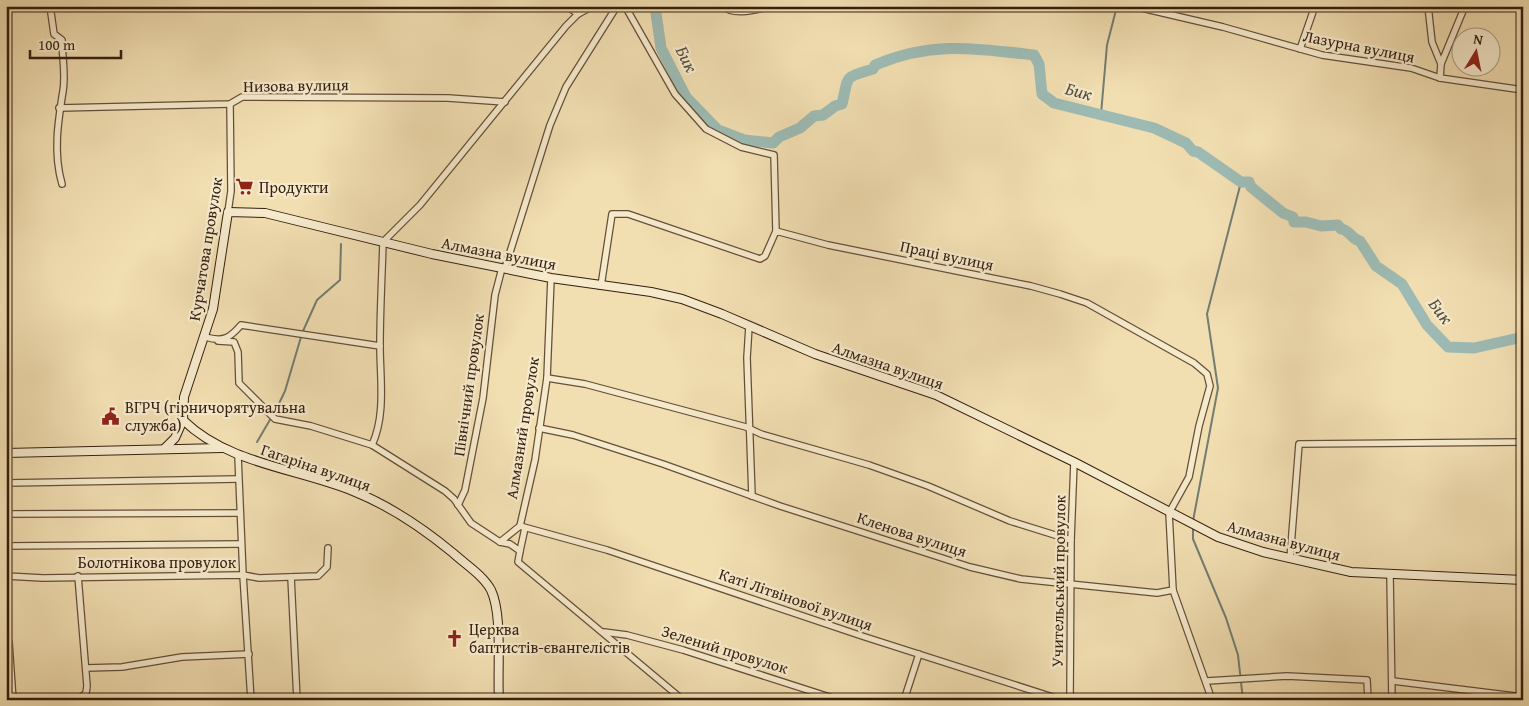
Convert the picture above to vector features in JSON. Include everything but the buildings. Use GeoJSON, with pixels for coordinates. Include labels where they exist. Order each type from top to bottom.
{"type":"FeatureCollection","features":[{"type":"Feature","properties":{"kind":"main road","name":"Алмазна вулиця"},"geometry":{"type":"LineString","coordinates":[[228,212],[265,213],[432,254],[552,278],[651,292],[682,299],[815,354],[936,395],[1074,462],[1218,537],[1290,559],[1351,572],[1523,580]]}},
{"type":"Feature","properties":{"kind":"main road","name":"Курчатова провулок"},"geometry":{"type":"LineString","coordinates":[[164,449],[175,438],[183,420],[184,397],[214,309],[228,212]]}},
{"type":"Feature","properties":{"kind":"main road","name":"Гагаріна вулиця"},"geometry":{"type":"LineString","coordinates":[[183,420],[200,435],[238,456],[288,469],[362,495],[392,510],[436,540],[477,574],[490,590],[497,613],[499,700]]}},
{"type":"Feature","properties":{"kind":"main road"},"geometry":{"type":"LineString","coordinates":[[6,453],[223,448]]}},
{"type":"Feature","properties":{"kind":"street"},"geometry":{"type":"LineString","coordinates":[[50,6],[54,34],[62,40],[64,90],[59,108],[57,166],[62,184]]}},
{"type":"Feature","properties":{"kind":"street"},"geometry":{"type":"LineString","coordinates":[[567,6],[578,14]]}},
{"type":"Feature","properties":{"kind":"street"},"geometry":{"type":"LineString","coordinates":[[372,445],[377,433],[381,393],[380,346],[383,242],[420,205],[578,14],[594,6]]}},
{"type":"Feature","properties":{"kind":"street","name":"Північний провулок"},"geometry":{"type":"LineString","coordinates":[[458,505],[465,490],[483,398],[495,295],[547,134],[566,87],[617,6]]}},
{"type":"Feature","properties":{"kind":"street"},"geometry":{"type":"LineString","coordinates":[[601,286],[612,214],[628,214],[760,259],[765,256],[776,231],[774,155],[741,148],[706,129],[675,94],[625,6]]}},
{"type":"Feature","properties":{"kind":"street"},"geometry":{"type":"LineString","coordinates":[[724,6],[728,11],[736,12],[772,6]]}},
{"type":"Feature","properties":{"kind":"street","name":"Лазурна вулиця"},"geometry":{"type":"LineString","coordinates":[[1133,6],[1223,27],[1345,60],[1411,68],[1440,78],[1523,90]]}},
{"type":"Feature","properties":{"kind":"street"},"geometry":{"type":"LineString","coordinates":[[1300,49],[1315,6]]}},
{"type":"Feature","properties":{"kind":"street"},"geometry":{"type":"LineString","coordinates":[[1428,6],[1432,42],[1441,64]]}},
{"type":"Feature","properties":{"kind":"street"},"geometry":{"type":"LineString","coordinates":[[1440,78],[1441,64],[1465,6]]}},
{"type":"Feature","properties":{"kind":"street","name":"Низова вулиця"},"geometry":{"type":"LineString","coordinates":[[59,108],[230,104],[242,97],[448,98],[505,102]]}},
{"type":"Feature","properties":{"kind":"street","name":"Курчатова провулок"},"geometry":{"type":"LineString","coordinates":[[228,212],[231,191],[230,104]]}},
{"type":"Feature","properties":{"kind":"street","name":"Праці вулиця"},"geometry":{"type":"LineString","coordinates":[[776,231],[828,245],[1031,286],[1060,294],[1087,303],[1194,363],[1207,374],[1210,386],[1198,426],[1189,477],[1169,513]]}},
{"type":"Feature","properties":{"kind":"street","name":"Алмазний провулок"},"geometry":{"type":"LineString","coordinates":[[520,551],[522,527],[547,378],[552,278]]}},
{"type":"Feature","properties":{"kind":"street"},"geometry":{"type":"LineString","coordinates":[[218,341],[232,336],[241,325],[380,346]]}},
{"type":"Feature","properties":{"kind":"street"},"geometry":{"type":"LineString","coordinates":[[749,326],[747,358],[752,496]]}},
{"type":"Feature","properties":{"kind":"street"},"geometry":{"type":"LineString","coordinates":[[205,337],[218,341],[234,342],[238,352],[239,383],[275,418],[310,426],[372,445],[446,491],[471,523],[500,542],[510,544],[520,551],[518,562],[682,700]]}},
{"type":"Feature","properties":{"kind":"street"},"geometry":{"type":"LineString","coordinates":[[547,378],[585,384],[700,413],[746,427],[751,431],[869,465],[928,486],[1010,521],[1071,540]]}},
{"type":"Feature","properties":{"kind":"street","name":"Кленова вулиця"},"geometry":{"type":"LineString","coordinates":[[539,428],[573,435],[663,464],[752,496],[970,567],[1021,579],[1157,593],[1173,590]]}},
{"type":"Feature","properties":{"kind":"street"},"geometry":{"type":"LineString","coordinates":[[1290,559],[1299,444],[1523,442]]}},
{"type":"Feature","properties":{"kind":"street"},"geometry":{"type":"LineString","coordinates":[[238,456],[243,575],[259,578],[318,576],[327,567],[328,548]]}},
{"type":"Feature","properties":{"kind":"street","name":"Учительський провулок"},"geometry":{"type":"LineString","coordinates":[[1070,700],[1071,540],[1074,462]]}},
{"type":"Feature","properties":{"kind":"street"},"geometry":{"type":"LineString","coordinates":[[6,483],[238,479]]}},
{"type":"Feature","properties":{"kind":"street"},"geometry":{"type":"LineString","coordinates":[[1169,513],[1173,590],[1190,640],[1207,681],[1212,700]]}},
{"type":"Feature","properties":{"kind":"street"},"geometry":{"type":"LineString","coordinates":[[6,514],[239,514]]}},
{"type":"Feature","properties":{"kind":"street"},"geometry":{"type":"LineString","coordinates":[[500,542],[522,527]]}},
{"type":"Feature","properties":{"kind":"street","name":"Каті Літвінової вулиця"},"geometry":{"type":"LineString","coordinates":[[522,527],[607,550],[1062,700]]}},
{"type":"Feature","properties":{"kind":"street"},"geometry":{"type":"LineString","coordinates":[[6,546],[241,544]]}},
{"type":"Feature","properties":{"kind":"street","name":"Болотнікова провулок"},"geometry":{"type":"LineString","coordinates":[[6,576],[43,578],[243,575],[251,700]]}},
{"type":"Feature","properties":{"kind":"street"},"geometry":{"type":"LineString","coordinates":[[1390,575],[1392,700]]}},
{"type":"Feature","properties":{"kind":"street"},"geometry":{"type":"LineString","coordinates":[[78,576],[87,686],[86,693],[78,700]]}},
{"type":"Feature","properties":{"kind":"street"},"geometry":{"type":"LineString","coordinates":[[291,577],[297,700]]}},
{"type":"Feature","properties":{"kind":"street","name":"Зелений провулок"},"geometry":{"type":"LineString","coordinates":[[602,632],[627,635],[683,650],[839,700]]}},
{"type":"Feature","properties":{"kind":"street"},"geometry":{"type":"LineString","coordinates":[[6,638],[9,642],[13,700]]}},
{"type":"Feature","properties":{"kind":"street"},"geometry":{"type":"LineString","coordinates":[[86,668],[122,666],[182,657],[249,654]]}},
{"type":"Feature","properties":{"kind":"street"},"geometry":{"type":"LineString","coordinates":[[904,700],[919,654]]}},
{"type":"Feature","properties":{"kind":"street"},"geometry":{"type":"LineString","coordinates":[[1207,681],[1287,676],[1367,680],[1368,700]]}},
{"type":"Feature","properties":{"kind":"street"},"geometry":{"type":"LineString","coordinates":[[1393,681],[1523,697]]}},
{"type":"Feature","properties":{"kind":"waterway","name":"Бик"},"geometry":{"type":"LineString","coordinates":[[655,6],[661,48],[686,97],[718,130],[744,140],[773,143],[779,137],[800,128],[814,116],[823,115],[835,106],[842,104],[848,79],[856,74],[873,69],[875,65],[895,57],[934,49],[953,48],[1034,55],[1039,64],[1042,94],[1054,103],[1154,128],[1186,143],[1193,151],[1198,152],[1241,182],[1249,182],[1251,187],[1283,213],[1293,217],[1294,222],[1306,222],[1321,226],[1338,225],[1360,241],[1376,266],[1402,284],[1427,325],[1448,347],[1474,348],[1523,337]]}},
{"type":"Feature","properties":{"kind":"waterway"},"geometry":{"type":"LineString","coordinates":[[1101,114],[1107,45],[1117,6]]}},
{"type":"Feature","properties":{"kind":"waterway"},"geometry":{"type":"LineString","coordinates":[[1193,521],[1218,388],[1207,314],[1241,182]]}},
{"type":"Feature","properties":{"kind":"waterway"},"geometry":{"type":"LineString","coordinates":[[303,331],[317,300],[340,280],[341,244]]}},
{"type":"Feature","properties":{"kind":"waterway"},"geometry":{"type":"LineString","coordinates":[[274,414],[285,391],[301,337]]}},
{"type":"Feature","properties":{"kind":"waterway"},"geometry":{"type":"LineString","coordinates":[[257,442],[271,418]]}},
{"type":"Feature","properties":{"kind":"waterway"},"geometry":{"type":"LineString","coordinates":[[1193,526],[1193,539],[1226,618],[1238,655],[1243,700]]}},
{"type":"Feature","properties":{"kind":"place","name":"Продукти"},"geometry":{"type":"Point","coordinates":[245,187]}},
{"type":"Feature","properties":{"kind":"place","name":"ВГРЧ (гірничорятувальна служба)"},"geometry":{"type":"Point","coordinates":[111,416]}},
{"type":"Feature","properties":{"kind":"place","name":"Церква баптистів-євангелістів"},"geometry":{"type":"Point","coordinates":[455,638]}}]}
